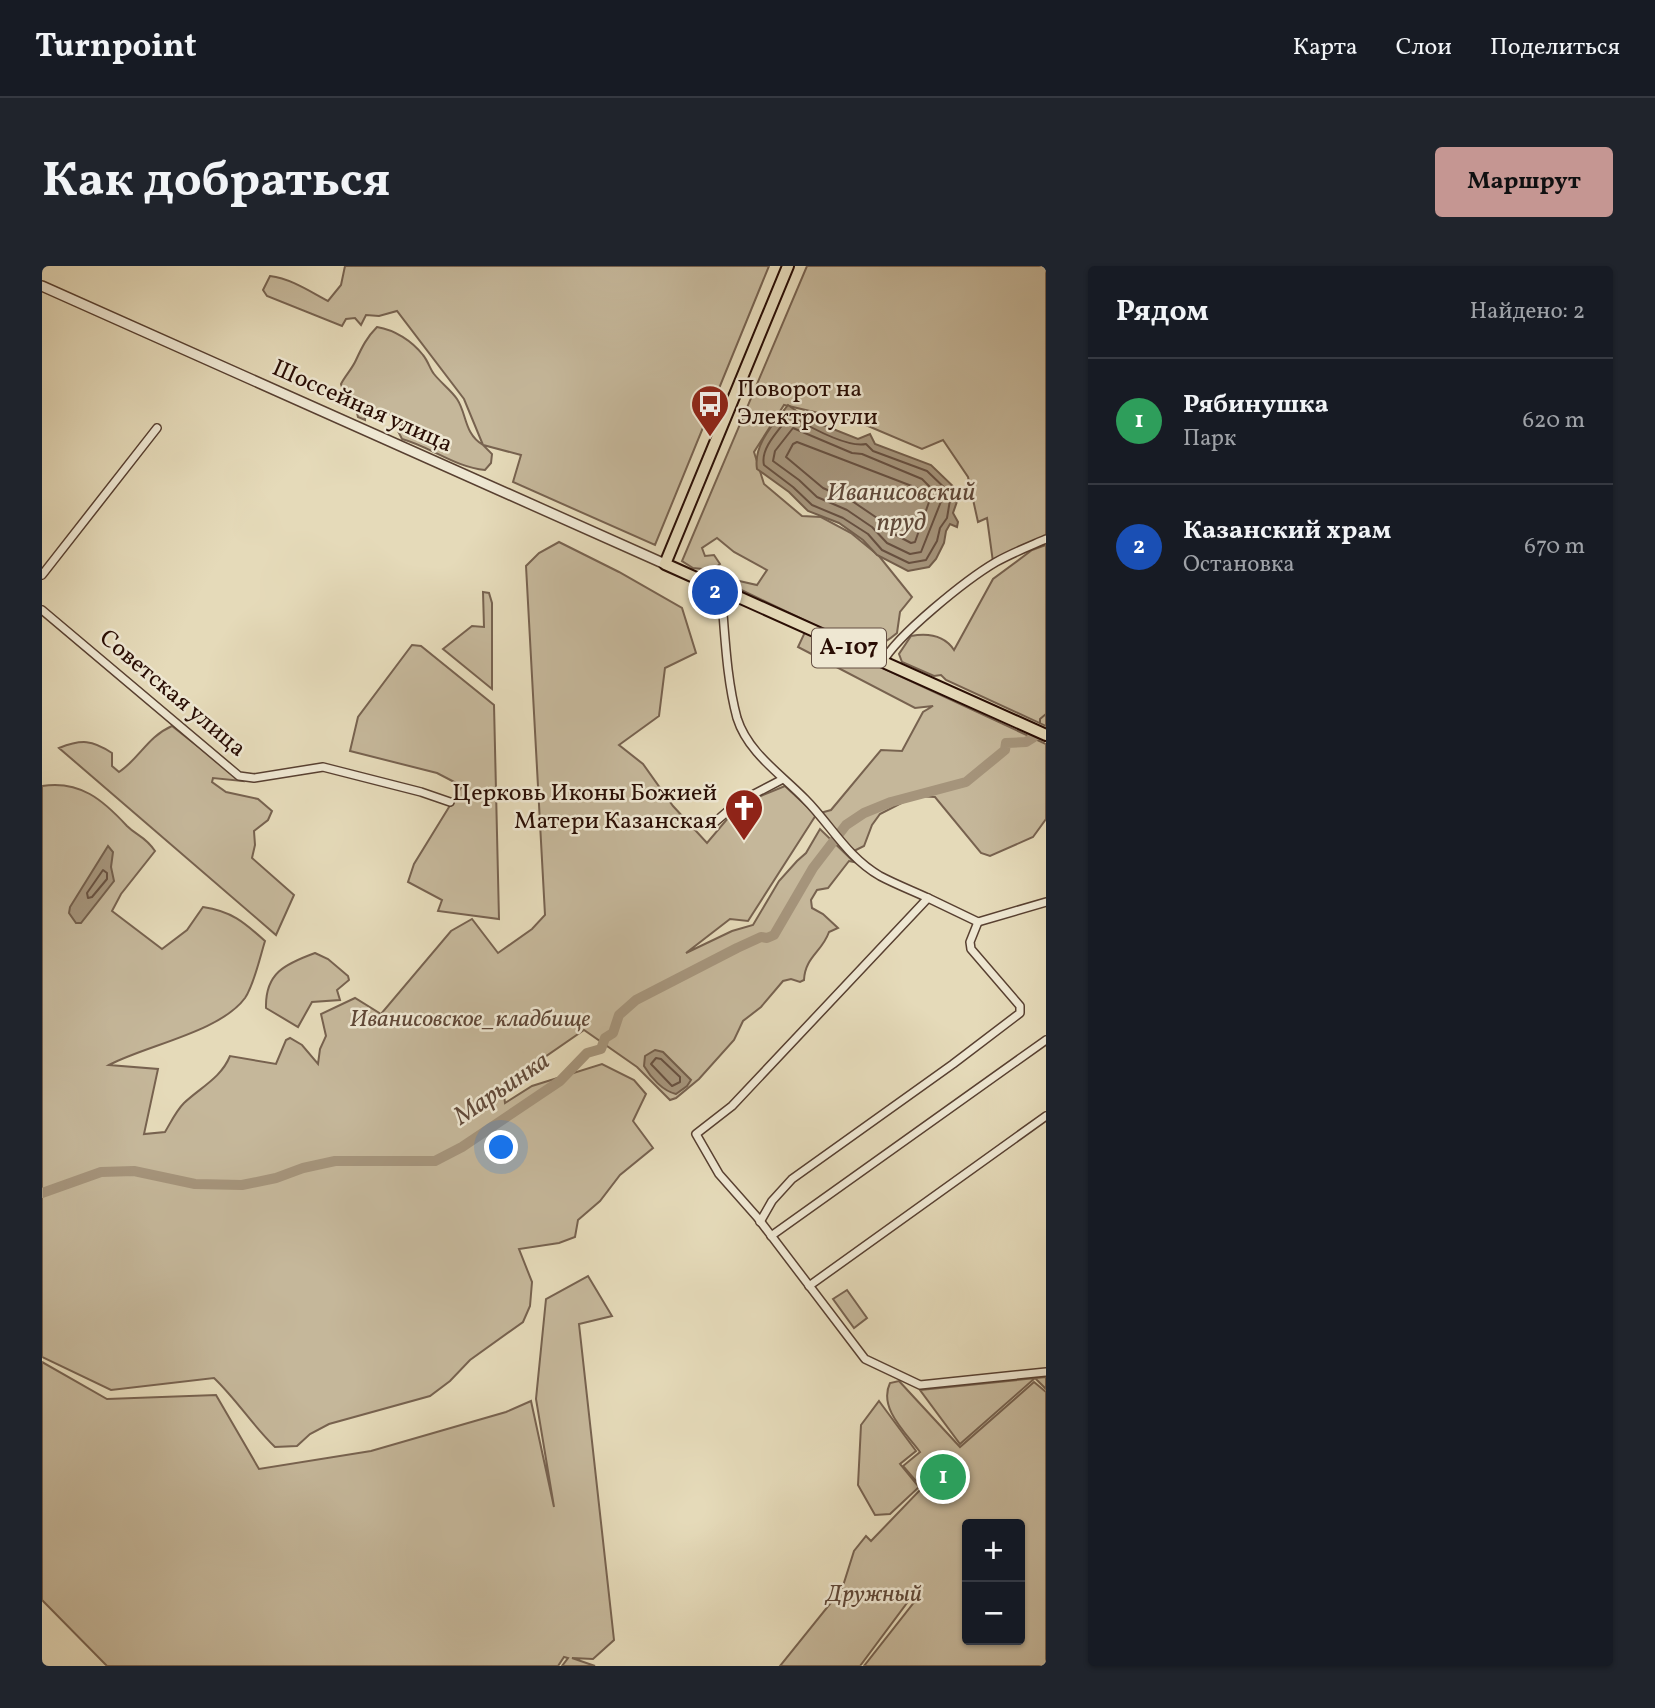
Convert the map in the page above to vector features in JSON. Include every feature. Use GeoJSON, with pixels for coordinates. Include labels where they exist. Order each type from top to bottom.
{"type":"FeatureCollection","features":[{"type":"Feature","properties":{"kind":"highway"},"geometry":{"type":"LineString","coordinates":[[665,565],[788,266]]}},
{"type":"Feature","properties":{"kind":"highway","name":"А-107"},"geometry":{"type":"LineString","coordinates":[[665,565],[1046,735]]}},
{"type":"Feature","properties":{"kind":"street","name":"Шоссейная улица"},"geometry":{"type":"LineString","coordinates":[[42,286],[665,565]]}},
{"type":"Feature","properties":{"kind":"street"},"geometry":{"type":"LineString","coordinates":[[42,575],[157,428]]}},
{"type":"Feature","properties":{"kind":"street"},"geometry":{"type":"LineString","coordinates":[[881,663],[901,638],[963,586],[996,562],[1046,539]]}},
{"type":"Feature","properties":{"kind":"street"},"geometry":{"type":"LineString","coordinates":[[721,590],[731,686],[738,720],[757,751],[782,779],[805,799],[836,838],[880,876],[978,922],[1046,902]]}},
{"type":"Feature","properties":{"kind":"street","name":"Советская улица"},"geometry":{"type":"LineString","coordinates":[[42,610],[239,776],[254,778],[323,766],[450,802]]}},
{"type":"Feature","properties":{"kind":"street"},"geometry":{"type":"LineString","coordinates":[[714,823],[737,803],[782,779]]}},
{"type":"Feature","properties":{"kind":"street"},"geometry":{"type":"LineString","coordinates":[[928,898],[732,1106],[696,1134],[719,1174],[760,1222],[865,1359],[920,1385],[1046,1372]]}},
{"type":"Feature","properties":{"kind":"street"},"geometry":{"type":"LineString","coordinates":[[760,1222],[772,1201],[792,1179],[1020,1013],[1020,1006],[971,949],[978,922]]}},
{"type":"Feature","properties":{"kind":"street"},"geometry":{"type":"LineString","coordinates":[[771,1236],[1046,1040]]}},
{"type":"Feature","properties":{"kind":"street"},"geometry":{"type":"LineString","coordinates":[[809,1286],[1046,1116]]}},
{"type":"Feature","properties":{"kind":"green space"},"geometry":{"type":"Polygon","coordinates":[[[345,266],[769,266],[655,545],[513,482],[521,455],[483,445],[464,399],[397,311],[379,316],[366,315],[361,325],[355,318],[346,319],[342,326],[267,296],[263,290],[270,276],[293,283],[328,301],[341,285],[345,266]]]}},
{"type":"Feature","properties":{"kind":"green space"},"geometry":{"type":"Polygon","coordinates":[[[807,266],[1046,266],[1046,536],[993,562],[987,518],[978,522],[968,477],[943,440],[922,449],[861,423],[784,405],[754,452],[764,484],[802,516],[821,517],[851,533],[879,556],[912,597],[900,612],[897,633],[874,646],[848,641],[735,587],[735,580],[757,585],[767,570],[734,552],[717,538],[702,548],[705,556],[714,555],[720,564],[712,570],[693,568],[682,561],[807,266]]]}},
{"type":"Feature","properties":{"kind":"green space"},"geometry":{"type":"Polygon","coordinates":[[[377,327],[397,333],[419,350],[434,374],[457,399],[469,430],[492,454],[491,463],[485,470],[463,465],[402,439],[398,431],[405,420],[364,405],[365,420],[358,417],[354,401],[344,394],[341,384],[365,342],[377,327]]]}},
{"type":"Feature","properties":{"kind":"green space","name":"Иванисовское_кладбище"},"geometry":{"type":"Polygon","coordinates":[[[559,542],[682,608],[696,653],[665,668],[659,716],[619,745],[643,764],[673,806],[707,843],[739,805],[785,786],[816,815],[748,921],[730,919],[686,953],[732,931],[753,925],[779,881],[806,853],[820,829],[854,862],[849,861],[828,888],[817,890],[811,900],[812,908],[838,928],[829,932],[807,966],[804,980],[783,981],[761,1007],[743,1021],[734,1040],[699,1079],[676,1098],[670,1100],[637,1067],[584,1030],[503,1086],[505,1103],[532,1086],[602,1064],[634,1080],[646,1094],[633,1121],[653,1148],[620,1175],[600,1201],[578,1220],[575,1237],[559,1243],[519,1249],[532,1282],[530,1306],[523,1322],[470,1360],[450,1381],[430,1396],[329,1424],[310,1434],[297,1446],[275,1447],[214,1378],[111,1390],[42,1357],[42,786],[68,786],[90,794],[148,842],[155,851],[121,894],[112,911],[162,949],[187,930],[203,907],[237,918],[265,941],[248,992],[234,1010],[201,1029],[109,1065],[158,1069],[144,1134],[165,1132],[181,1106],[216,1076],[230,1056],[276,1064],[286,1040],[290,1038],[302,1045],[318,1064],[320,1049],[326,1036],[321,1014],[355,998],[381,1014],[451,931],[472,919],[498,953],[532,929],[545,915],[526,566],[539,553],[559,542]]]}},
{"type":"Feature","properties":{"kind":"green space"},"geometry":{"type":"Polygon","coordinates":[[[1046,545],[1046,726],[946,680],[941,675],[934,676],[902,662],[899,654],[911,636],[935,636],[954,650],[993,579],[1032,550],[1046,545]]]}},
{"type":"Feature","properties":{"kind":"green space"},"geometry":{"type":"Polygon","coordinates":[[[483,592],[489,593],[492,603],[492,689],[443,649],[472,626],[484,627],[483,592]]]}},
{"type":"Feature","properties":{"kind":"green space"},"geometry":{"type":"Polygon","coordinates":[[[805,632],[1046,744],[1046,819],[1033,837],[990,856],[981,853],[935,797],[915,796],[880,814],[872,825],[864,846],[854,851],[820,813],[831,810],[881,750],[902,751],[923,712],[933,706],[915,708],[798,647],[805,632]]]}},
{"type":"Feature","properties":{"kind":"green space"},"geometry":{"type":"Polygon","coordinates":[[[412,645],[421,646],[494,705],[499,919],[438,911],[442,900],[408,882],[414,864],[462,786],[437,773],[350,751],[358,717],[412,645]]]}},
{"type":"Feature","properties":{"kind":"green space"},"geometry":{"type":"Polygon","coordinates":[[[172,726],[242,781],[213,778],[212,782],[226,792],[258,799],[272,811],[268,820],[254,831],[252,858],[294,895],[276,935],[59,748],[81,742],[99,745],[112,753],[112,766],[119,772],[156,736],[172,726]]]}},
{"type":"Feature","properties":{"kind":"green space"},"geometry":{"type":"Polygon","coordinates":[[[315,953],[328,959],[348,976],[349,980],[337,990],[340,1000],[312,1002],[298,1027],[266,1008],[269,986],[273,978],[286,966],[315,953]]]}},
{"type":"Feature","properties":{"kind":"green space"},"geometry":{"type":"Polygon","coordinates":[[[588,1276],[612,1316],[579,1324],[614,1640],[593,1659],[572,1658],[595,1666],[562,1666],[568,1658],[564,1657],[558,1666],[107,1666],[42,1600],[42,1362],[107,1399],[216,1395],[259,1469],[371,1451],[506,1412],[531,1401],[554,1507],[536,1399],[546,1299],[588,1276]]]}},
{"type":"Feature","properties":{"kind":"green space"},"geometry":{"type":"Polygon","coordinates":[[[847,1290],[867,1318],[854,1328],[833,1299],[847,1290]]]}},
{"type":"Feature","properties":{"kind":"green space"},"geometry":{"type":"Polygon","coordinates":[[[1046,1377],[1046,1389],[1035,1378],[1046,1377]]]}},
{"type":"Feature","properties":{"kind":"green space"},"geometry":{"type":"Polygon","coordinates":[[[1035,1378],[960,1444],[920,1390],[1035,1378]]]}},
{"type":"Feature","properties":{"kind":"green space","name":"Дружный"},"geometry":{"type":"Polygon","coordinates":[[[899,1381],[960,1447],[1034,1382],[1046,1392],[1046,1666],[864,1666],[915,1601],[913,1595],[860,1666],[780,1666],[842,1589],[854,1551],[866,1536],[871,1541],[922,1488],[903,1466],[920,1452],[895,1420],[887,1392],[890,1383],[899,1381]]]}},
{"type":"Feature","properties":{"kind":"green space"},"geometry":{"type":"Polygon","coordinates":[[[879,1401],[916,1451],[900,1464],[919,1487],[890,1514],[875,1515],[858,1485],[861,1425],[879,1401]]]}},
{"type":"Feature","properties":{"kind":"water","name":"Иванисовский пруд"},"geometry":{"type":"Polygon","coordinates":[[[788,405],[808,419],[858,439],[870,434],[875,444],[931,465],[960,493],[953,513],[958,522],[957,527],[950,524],[944,543],[929,567],[908,571],[877,555],[863,540],[839,523],[808,511],[789,492],[757,469],[761,443],[788,405]]]}},
{"type":"Feature","properties":{"kind":"water"},"geometry":{"type":"Polygon","coordinates":[[[108,846],[113,852],[111,867],[114,881],[81,923],[76,923],[69,913],[70,907],[108,846]]]}},
{"type":"Feature","properties":{"kind":"water"},"geometry":{"type":"Polygon","coordinates":[[[655,1050],[663,1052],[691,1080],[676,1094],[658,1083],[644,1066],[645,1056],[655,1050]]]}},
{"type":"Feature","properties":{"kind":"waterway","name":"Марьинка"},"geometry":{"type":"LineString","coordinates":[[1040,723],[1040,719],[1046,714]]}},
{"type":"Feature","properties":{"kind":"waterway","name":"Марьинка"},"geometry":{"type":"LineString","coordinates":[[42,1193],[101,1172],[134,1171],[195,1184],[242,1185],[335,1161],[435,1161],[462,1147],[560,1081],[587,1053],[601,1049],[605,1038],[613,1033],[619,1015],[636,1000],[737,948],[761,937],[774,935],[813,868],[846,825],[864,813],[891,802],[966,782],[1005,750],[1006,743],[1026,742],[1034,737]]}},
{"type":"Feature","properties":{"kind":"place","name":"Поворот на Электроугли"},"geometry":{"type":"Point","coordinates":[710,438]}},
{"type":"Feature","properties":{"kind":"place","name":"Казанский храм"},"geometry":{"type":"Point","coordinates":[715,592]}},
{"type":"Feature","properties":{"kind":"place","name":"Церковь Иконы Божией Матери Казанская"},"geometry":{"type":"Point","coordinates":[744,842]}},
{"type":"Feature","properties":{"kind":"place","name":"Рябинушка"},"geometry":{"type":"Point","coordinates":[943,1477]}}]}
